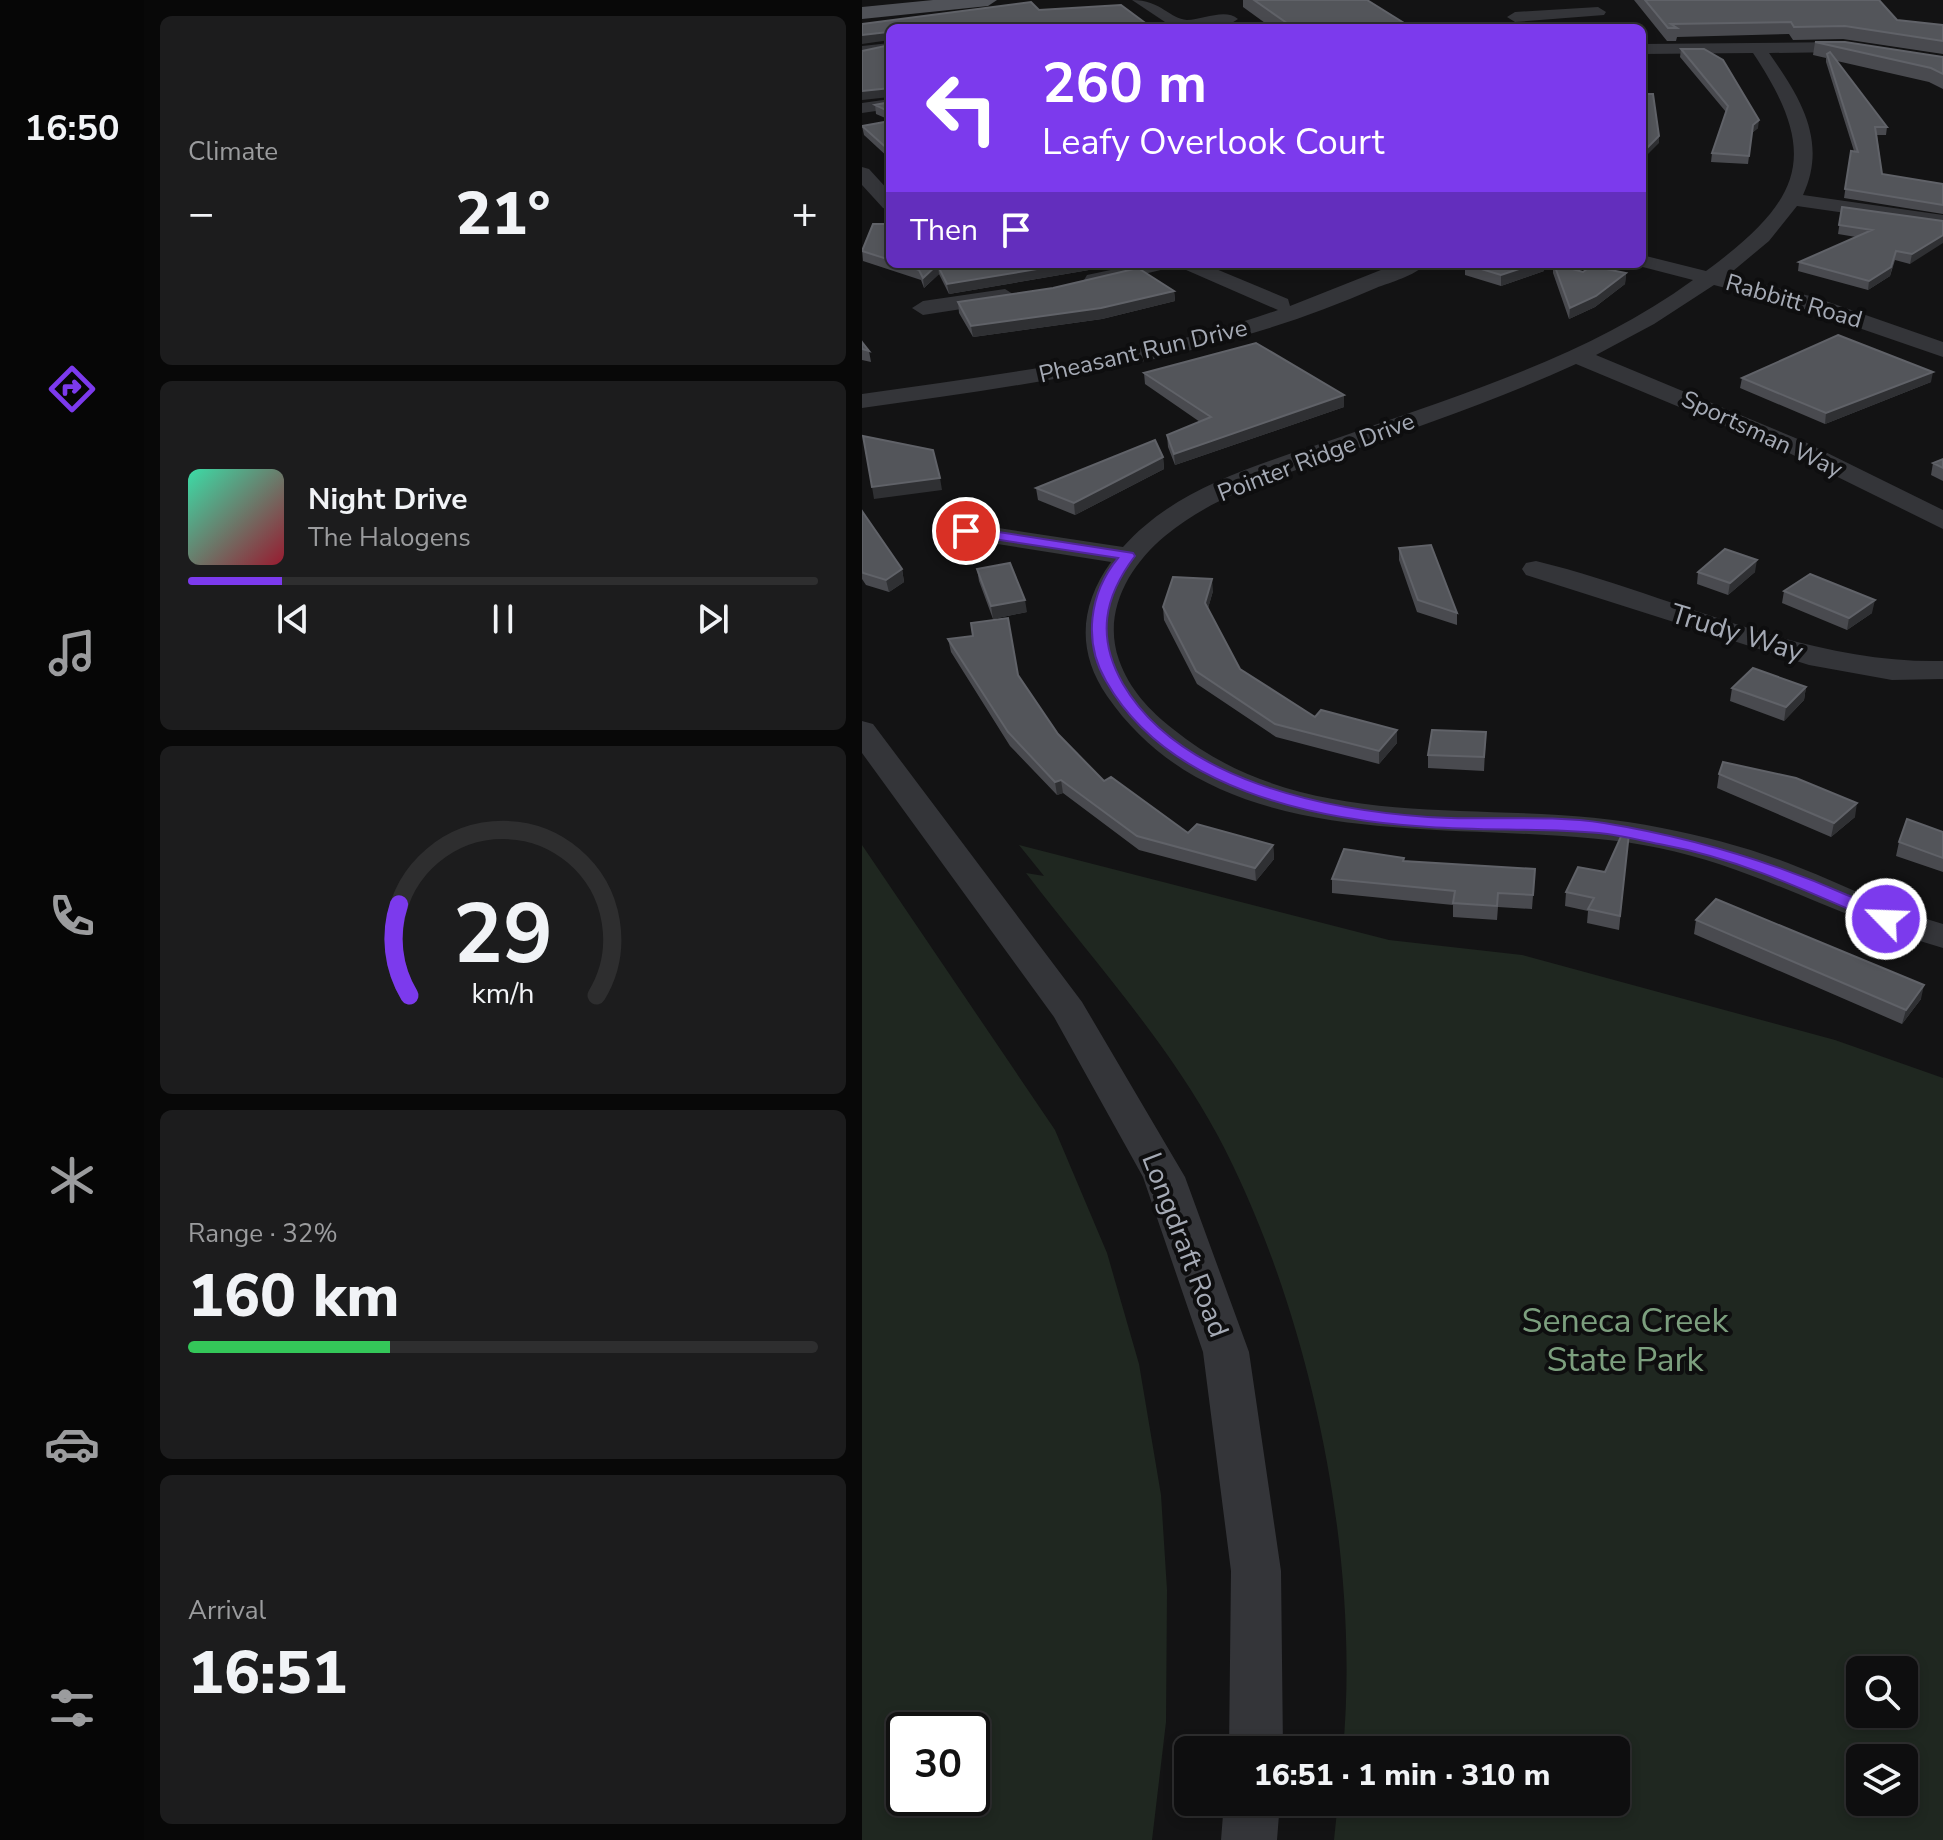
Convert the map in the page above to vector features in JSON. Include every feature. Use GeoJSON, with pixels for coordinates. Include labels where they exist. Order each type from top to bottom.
{"type":"FeatureCollection","features":[{"type":"Feature","properties":{"kind":"main road"},"geometry":{"type":"LineString","coordinates":[[862,13],[988,0]]}},
{"type":"Feature","properties":{"kind":"street"},"geometry":{"type":"LineString","coordinates":[[1163,0],[1182,16],[1183,24]]}},
{"type":"Feature","properties":{"kind":"street"},"geometry":{"type":"LineString","coordinates":[[1138,1],[1178,24]]}},
{"type":"Feature","properties":{"kind":"street"},"geometry":{"type":"LineString","coordinates":[[1497,6],[1521,22],[1598,12]]}},
{"type":"Feature","properties":{"kind":"street"},"geometry":{"type":"LineString","coordinates":[[1201,24],[1230,19]]}},
{"type":"Feature","properties":{"kind":"street","name":"Pointer Ridge Drive"},"geometry":{"type":"LineString","coordinates":[[1757,47],[1788,92],[1802,124],[1805,156],[1799,182],[1790,199],[1757,241],[1661,313],[1578,356],[1522,380],[1223,488],[1170,518],[1114,573],[1096,626],[1105,666],[1126,703],[1153,730],[1213,771],[1295,801],[1356,814],[1427,822],[1600,828],[1697,846],[1774,870],[1886,919],[1943,936]]}},
{"type":"Feature","properties":{"kind":"street"},"geometry":{"type":"LineString","coordinates":[[1646,49],[1843,47],[1943,62]]}},
{"type":"Feature","properties":{"kind":"street"},"geometry":{"type":"LineString","coordinates":[[862,51],[886,48]]}},
{"type":"Feature","properties":{"kind":"street"},"geometry":{"type":"LineString","coordinates":[[862,108],[886,105]]}},
{"type":"Feature","properties":{"kind":"street"},"geometry":{"type":"LineString","coordinates":[[862,173],[886,200]]}},
{"type":"Feature","properties":{"kind":"street"},"geometry":{"type":"LineString","coordinates":[[1790,199],[1943,221]]}},
{"type":"Feature","properties":{"kind":"street","name":"Rabbitt Road"},"geometry":{"type":"LineString","coordinates":[[1646,262],[1806,302],[1943,350]]}},
{"type":"Feature","properties":{"kind":"street"},"geometry":{"type":"LineString","coordinates":[[1067,286],[1150,268]]}},
{"type":"Feature","properties":{"kind":"street"},"geometry":{"type":"LineString","coordinates":[[1195,268],[1280,304]]}},
{"type":"Feature","properties":{"kind":"street","name":"Pheasant Run Drive"},"geometry":{"type":"LineString","coordinates":[[862,388],[1011,368],[1109,349],[1280,304],[1370,268]]}},
{"type":"Feature","properties":{"kind":"street","name":"Pheasant Run Drive"},"geometry":{"type":"LineString","coordinates":[[862,401],[1018,379],[1211,338],[1298,312],[1404,268]]}},
{"type":"Feature","properties":{"kind":"street"},"geometry":{"type":"LineString","coordinates":[[923,308],[1025,293]]}},
{"type":"Feature","properties":{"kind":"street","name":"Sportsman Way"},"geometry":{"type":"LineString","coordinates":[[1578,356],[1796,447],[1943,521]]}},
{"type":"Feature","properties":{"kind":"street"},"geometry":{"type":"LineString","coordinates":[[966,531],[1128,556]]}},
{"type":"Feature","properties":{"kind":"street","name":"Trudy Way"},"geometry":{"type":"LineString","coordinates":[[1536,569],[1820,659],[1892,671],[1943,670]]}},
{"type":"Feature","properties":{"kind":"street","name":"Longdraft Road"},"geometry":{"type":"LineString","coordinates":[[862,731],[1069,1011],[1164,1177],[1226,1352],[1256,1571],[1256,1736]]}},
{"type":"Feature","properties":{"kind":"street"},"geometry":{"type":"LineString","coordinates":[[1249,1840],[1251,1816]]}},
{"type":"Feature","properties":{"kind":"green space"},"geometry":{"type":"Polygon","coordinates":[[[862,845],[1055,1130],[1107,1253],[1139,1364],[1161,1495],[1167,1590],[1166,1722],[1152,1840],[862,1840],[862,845]]]}},
{"type":"Feature","properties":{"kind":"green space","name":"Seneca Creek State Park"},"geometry":{"type":"Polygon","coordinates":[[[1019,845],[1389,940],[1522,955],[1835,1040],[1943,1078],[1943,1840],[1334,1840],[1337,1816],[1630,1816],[1630,1736],[1344,1736],[1347,1674],[1336,1515],[1322,1435],[1303,1355],[1279,1278],[1251,1204],[1198,1101],[1152,1033],[1026,873],[1044,876],[1019,845]]]}},
{"type":"Feature","properties":{"kind":"building"},"geometry":{"type":"Polygon","coordinates":[[[1254,0],[1367,0],[1406,24],[1288,24],[1254,0]]]}},
{"type":"Feature","properties":{"kind":"building"},"geometry":{"type":"Polygon","coordinates":[[[1645,0],[1879,0],[1897,20],[1943,25],[1943,41],[1845,26],[1794,27],[1791,22],[1671,24],[1677,28],[1668,28],[1645,0]]]}},
{"type":"Feature","properties":{"kind":"building"},"geometry":{"type":"Polygon","coordinates":[[[1031,2],[1039,10],[1121,5],[1147,24],[886,24],[886,32],[862,35],[862,24],[1031,2]]]}},
{"type":"Feature","properties":{"kind":"building"},"geometry":{"type":"Polygon","coordinates":[[[1815,42],[1845,42],[1943,57],[1943,74],[1931,68],[1815,42]]]}},
{"type":"Feature","properties":{"kind":"building"},"geometry":{"type":"Polygon","coordinates":[[[886,46],[886,88],[862,91],[862,51],[886,46]]]}},
{"type":"Feature","properties":{"kind":"building"},"geometry":{"type":"Polygon","coordinates":[[[1681,49],[1704,49],[1723,60],[1759,120],[1753,125],[1749,156],[1712,153],[1728,106],[1681,49]]]}},
{"type":"Feature","properties":{"kind":"building"},"geometry":{"type":"Polygon","coordinates":[[[1830,52],[1887,127],[1875,127],[1882,174],[1943,184],[1943,205],[1845,189],[1851,151],[1858,152],[1827,54],[1830,52]]]}},
{"type":"Feature","properties":{"kind":"building"},"geometry":{"type":"Polygon","coordinates":[[[1646,94],[1653,94],[1659,136],[1646,149],[1646,94]]]}},
{"type":"Feature","properties":{"kind":"building"},"geometry":{"type":"Polygon","coordinates":[[[886,103],[886,110],[875,105],[886,103]]]}},
{"type":"Feature","properties":{"kind":"building"},"geometry":{"type":"Polygon","coordinates":[[[886,122],[886,147],[862,126],[886,122]]]}},
{"type":"Feature","properties":{"kind":"building"},"geometry":{"type":"Polygon","coordinates":[[[1842,207],[1943,221],[1943,235],[1912,254],[1896,251],[1891,267],[1869,281],[1799,262],[1872,230],[1839,225],[1842,207]]]}},
{"type":"Feature","properties":{"kind":"building"},"geometry":{"type":"Polygon","coordinates":[[[873,224],[886,224],[886,259],[862,251],[873,224]]]}},
{"type":"Feature","properties":{"kind":"building"},"geometry":{"type":"Polygon","coordinates":[[[913,268],[934,268],[923,278],[919,270],[913,268]]]}},
{"type":"Feature","properties":{"kind":"building"},"geometry":{"type":"Polygon","coordinates":[[[939,268],[1043,268],[947,284],[939,268]]]}},
{"type":"Feature","properties":{"kind":"building"},"geometry":{"type":"Polygon","coordinates":[[[1138,268],[1174,291],[1101,308],[971,326],[958,302],[1053,288],[1138,268]]]}},
{"type":"Feature","properties":{"kind":"building"},"geometry":{"type":"Polygon","coordinates":[[[1478,268],[1522,268],[1501,275],[1478,268]]]}},
{"type":"Feature","properties":{"kind":"building"},"geometry":{"type":"Polygon","coordinates":[[[1555,268],[1583,272],[1588,268],[1601,268],[1626,273],[1596,296],[1570,308],[1555,268]]]}},
{"type":"Feature","properties":{"kind":"building"},"geometry":{"type":"Polygon","coordinates":[[[1838,335],[1933,372],[1826,413],[1742,378],[1838,335]]]}},
{"type":"Feature","properties":{"kind":"building"},"geometry":{"type":"Polygon","coordinates":[[[1256,343],[1344,395],[1174,454],[1167,435],[1211,417],[1144,373],[1256,343]]]}},
{"type":"Feature","properties":{"kind":"building"},"geometry":{"type":"Polygon","coordinates":[[[863,436],[933,450],[940,478],[872,487],[863,436]]]}},
{"type":"Feature","properties":{"kind":"building"},"geometry":{"type":"Polygon","coordinates":[[[1155,440],[1163,457],[1074,503],[1036,488],[1155,440]]]}},
{"type":"Feature","properties":{"kind":"building"},"geometry":{"type":"Polygon","coordinates":[[[1943,459],[1943,468],[1933,463],[1943,459]]]}},
{"type":"Feature","properties":{"kind":"building"},"geometry":{"type":"Polygon","coordinates":[[[862,511],[902,569],[886,580],[862,571],[862,511]]]}},
{"type":"Feature","properties":{"kind":"building"},"geometry":{"type":"Polygon","coordinates":[[[1431,545],[1457,613],[1418,600],[1399,548],[1431,545]]]}},
{"type":"Feature","properties":{"kind":"building"},"geometry":{"type":"Polygon","coordinates":[[[1725,549],[1757,560],[1730,583],[1698,572],[1725,549]]]}},
{"type":"Feature","properties":{"kind":"building"},"geometry":{"type":"Polygon","coordinates":[[[1010,563],[1025,600],[991,606],[977,569],[1010,563]]]}},
{"type":"Feature","properties":{"kind":"building"},"geometry":{"type":"Polygon","coordinates":[[[1810,574],[1875,600],[1849,618],[1784,591],[1810,574]]]}},
{"type":"Feature","properties":{"kind":"building"},"geometry":{"type":"Polygon","coordinates":[[[1173,577],[1212,579],[1205,603],[1240,669],[1315,717],[1321,710],[1397,730],[1379,751],[1275,724],[1196,671],[1163,607],[1173,577]]]}},
{"type":"Feature","properties":{"kind":"building"},"geometry":{"type":"Polygon","coordinates":[[[1008,618],[1018,675],[1058,734],[1104,781],[1111,777],[1188,833],[1197,824],[1273,845],[1255,868],[1137,836],[1061,780],[1055,782],[1008,732],[948,639],[973,636],[971,623],[1008,618]]]}},
{"type":"Feature","properties":{"kind":"building"},"geometry":{"type":"Polygon","coordinates":[[[1753,668],[1806,687],[1786,707],[1732,688],[1753,668]]]}},
{"type":"Feature","properties":{"kind":"building"},"geometry":{"type":"Polygon","coordinates":[[[1432,730],[1486,732],[1484,757],[1428,755],[1432,730]]]}},
{"type":"Feature","properties":{"kind":"building"},"geometry":{"type":"Polygon","coordinates":[[[1723,762],[1796,778],[1857,803],[1834,823],[1719,774],[1723,762]]]}},
{"type":"Feature","properties":{"kind":"building"},"geometry":{"type":"Polygon","coordinates":[[[1907,819],[1943,832],[1943,858],[1899,842],[1907,819]]]}},
{"type":"Feature","properties":{"kind":"building"},"geometry":{"type":"Polygon","coordinates":[[[1623,832],[1629,833],[1620,916],[1588,909],[1594,898],[1566,892],[1578,867],[1605,872],[1623,832]]]}},
{"type":"Feature","properties":{"kind":"building"},"geometry":{"type":"Polygon","coordinates":[[[1344,849],[1404,858],[1403,861],[1535,869],[1533,895],[1498,893],[1497,906],[1453,903],[1455,891],[1332,879],[1344,849]]]}},
{"type":"Feature","properties":{"kind":"building"},"geometry":{"type":"Polygon","coordinates":[[[1716,899],[1924,985],[1906,1010],[1696,920],[1716,899]]]}},
{"type":"Feature","properties":{"kind":"route"},"geometry":{"type":"LineString","coordinates":[[966,531],[1128,556],[1114,573],[1096,626],[1105,666],[1126,703],[1162,738],[1213,771],[1295,801],[1356,814],[1427,822],[1600,828],[1697,846],[1774,870],[1886,919]]}}]}
